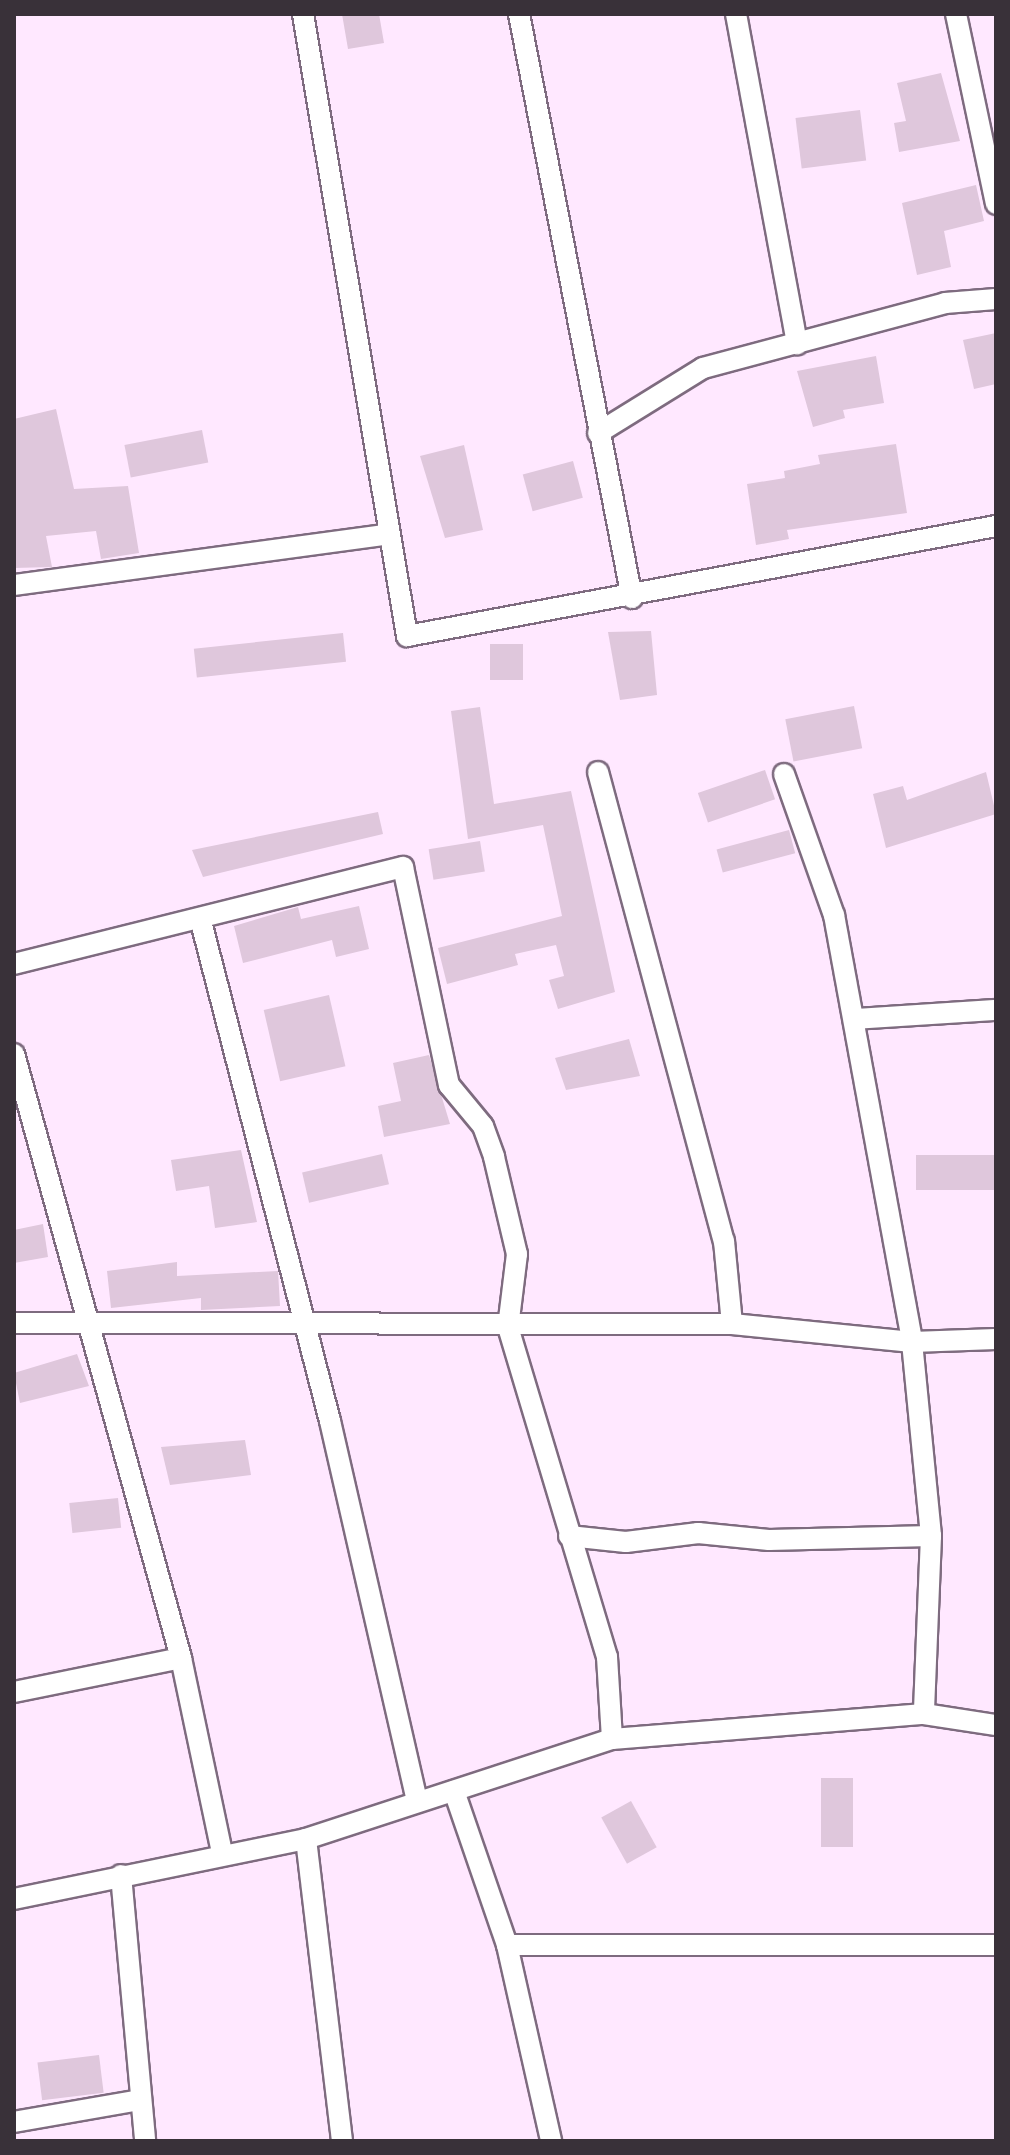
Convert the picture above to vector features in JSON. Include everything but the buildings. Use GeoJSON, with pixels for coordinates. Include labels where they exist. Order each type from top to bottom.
{"type":"FeatureCollection","features":[{"type":"Feature","properties":{"kind":"street"},"geometry":{"type":"LineString","coordinates":[[303,14],[407,636],[632,598],[996,526]]}},
{"type":"Feature","properties":{"kind":"street"},"geometry":{"type":"LineString","coordinates":[[519,14],[632,598]]}},
{"type":"Feature","properties":{"kind":"street"},"geometry":{"type":"LineString","coordinates":[[736,14],[797,344]]}},
{"type":"Feature","properties":{"kind":"street"},"geometry":{"type":"LineString","coordinates":[[956,14],[996,204]]}},
{"type":"Feature","properties":{"kind":"street"},"geometry":{"type":"LineString","coordinates":[[598,433],[703,368],[945,303],[996,299]]}},
{"type":"Feature","properties":{"kind":"street"},"geometry":{"type":"LineString","coordinates":[[14,585],[390,534]]}},
{"type":"Feature","properties":{"kind":"street"},"geometry":{"type":"LineString","coordinates":[[598,772],[724,1241],[732,1324]]}},
{"type":"Feature","properties":{"kind":"street"},"geometry":{"type":"LineString","coordinates":[[784,774],[830,900],[855,1019],[912,1342],[931,1536],[924,1714]]}},
{"type":"Feature","properties":{"kind":"street"},"geometry":{"type":"LineString","coordinates":[[14,964],[403,867],[449,1085],[483,1126],[517,1254],[508,1327],[607,1657],[612,1739]]}},
{"type":"Feature","properties":{"kind":"street"},"geometry":{"type":"LineString","coordinates":[[200,918],[302,1321],[416,1798]]}},
{"type":"Feature","properties":{"kind":"street"},"geometry":{"type":"LineString","coordinates":[[855,1019],[996,1010]]}},
{"type":"Feature","properties":{"kind":"street"},"geometry":{"type":"LineString","coordinates":[[14,1054],[181,1658],[222,1852]]}},
{"type":"Feature","properties":{"kind":"street"},"geometry":{"type":"LineString","coordinates":[[14,1323],[302,1321],[508,1327],[732,1324],[912,1342],[996,1339]]}},
{"type":"Feature","properties":{"kind":"street"},"geometry":{"type":"LineString","coordinates":[[569,1536],[626,1542],[698,1533],[769,1540],[931,1536]]}},
{"type":"Feature","properties":{"kind":"street"},"geometry":{"type":"LineString","coordinates":[[14,1692],[181,1658]]}},
{"type":"Feature","properties":{"kind":"street"},"geometry":{"type":"LineString","coordinates":[[14,1899],[222,1852],[306,1839],[416,1798],[454,1791],[612,1739],[924,1714],[996,1725]]}},
{"type":"Feature","properties":{"kind":"street"},"geometry":{"type":"LineString","coordinates":[[454,1791],[507,1945],[551,2141]]}},
{"type":"Feature","properties":{"kind":"street"},"geometry":{"type":"LineString","coordinates":[[306,1839],[342,2141]]}},
{"type":"Feature","properties":{"kind":"street"},"geometry":{"type":"LineString","coordinates":[[121,1875],[145,2141]]}},
{"type":"Feature","properties":{"kind":"street"},"geometry":{"type":"LineString","coordinates":[[507,1945],[996,1945]]}},
{"type":"Feature","properties":{"kind":"street"},"geometry":{"type":"LineString","coordinates":[[14,2122],[140,2100]]}}]}
